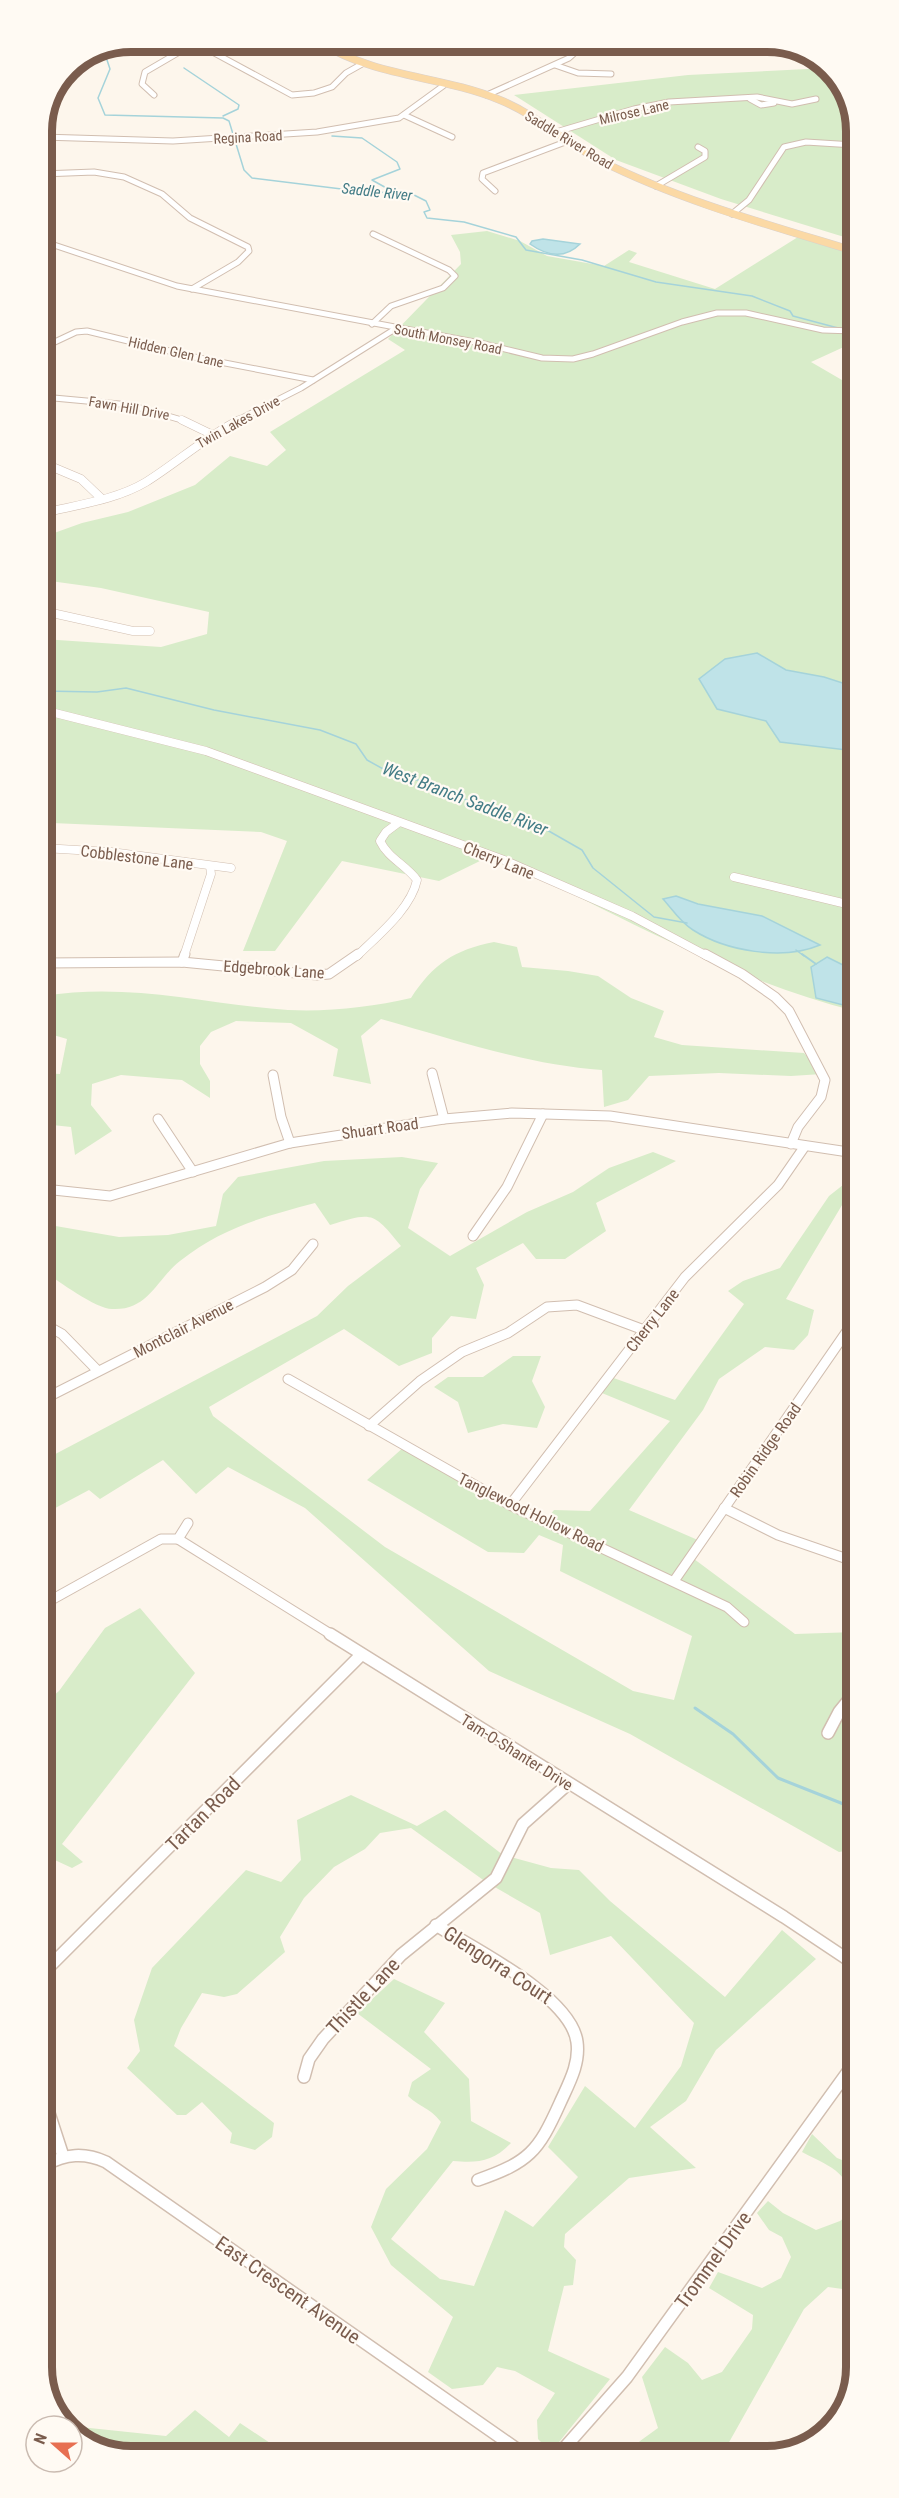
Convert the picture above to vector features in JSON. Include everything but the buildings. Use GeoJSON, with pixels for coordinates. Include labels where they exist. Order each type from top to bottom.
{"type":"FeatureCollection","features":[{"type":"Feature","properties":{"kind":"main road","name":"Saddle River Road"},"geometry":{"type":"LineString","coordinates":[[335,52],[362,64],[443,86],[487,95],[556,132],[600,161],[656,186],[732,214],[846,249]]}},
{"type":"Feature","properties":{"kind":"street"},"geometry":{"type":"LineString","coordinates":[[154,95],[142,84],[145,72],[179,52]]}},
{"type":"Feature","properties":{"kind":"street"},"geometry":{"type":"LineString","coordinates":[[211,52],[289,94],[314,93],[332,87],[346,73],[362,64]]}},
{"type":"Feature","properties":{"kind":"street"},"geometry":{"type":"LineString","coordinates":[[487,95],[555,65],[576,53]]}},
{"type":"Feature","properties":{"kind":"street"},"geometry":{"type":"LineString","coordinates":[[555,65],[578,73],[611,74]]}},
{"type":"Feature","properties":{"kind":"street","name":"Regina Road"},"geometry":{"type":"LineString","coordinates":[[53,137],[172,141],[293,135],[394,119],[404,115],[443,86]]}},
{"type":"Feature","properties":{"kind":"street","name":"Milrose Lane"},"geometry":{"type":"LineString","coordinates":[[556,132],[650,105],[750,99],[761,105],[792,104],[816,99]]}},
{"type":"Feature","properties":{"kind":"street"},"geometry":{"type":"LineString","coordinates":[[404,115],[452,137]]}},
{"type":"Feature","properties":{"kind":"street"},"geometry":{"type":"LineString","coordinates":[[495,191],[482,179],[489,169],[568,141]]}},
{"type":"Feature","properties":{"kind":"street"},"geometry":{"type":"LineString","coordinates":[[732,214],[749,201],[784,147],[806,142],[846,144]]}},
{"type":"Feature","properties":{"kind":"street"},"geometry":{"type":"LineString","coordinates":[[656,186],[705,157],[705,151],[698,147]]}},
{"type":"Feature","properties":{"kind":"street"},"geometry":{"type":"LineString","coordinates":[[53,174],[94,172],[131,180],[162,194],[190,218],[248,247],[249,251],[242,261],[204,277],[192,289]]}},
{"type":"Feature","properties":{"kind":"street"},"geometry":{"type":"LineString","coordinates":[[372,324],[391,306],[443,288],[455,276],[449,270],[374,234]]}},
{"type":"Feature","properties":{"kind":"street","name":"South Monsey Road"},"geometry":{"type":"LineString","coordinates":[[53,245],[119,268],[192,289],[395,329],[480,343],[522,355],[557,360],[593,354],[720,312],[748,314],[829,331],[846,331]]}},
{"type":"Feature","properties":{"kind":"street","name":"Twin Lakes Drive"},"geometry":{"type":"LineString","coordinates":[[53,511],[102,499],[144,483],[211,434],[313,380],[395,329]]}},
{"type":"Feature","properties":{"kind":"street","name":"Hidden Glen Lane"},"geometry":{"type":"LineString","coordinates":[[53,343],[76,332],[87,331],[194,357],[313,380]]}},
{"type":"Feature","properties":{"kind":"street","name":"Fawn Hill Drive"},"geometry":{"type":"LineString","coordinates":[[53,398],[150,409],[179,417],[211,434]]}},
{"type":"Feature","properties":{"kind":"street"},"geometry":{"type":"LineString","coordinates":[[53,467],[81,479],[102,499]]}},
{"type":"Feature","properties":{"kind":"street"},"geometry":{"type":"LineString","coordinates":[[53,613],[133,631],[150,631]]}},
{"type":"Feature","properties":{"kind":"street","name":"Cherry Lane"},"geometry":{"type":"LineString","coordinates":[[53,712],[187,744],[504,860],[632,916],[742,974],[775,997],[789,1011],[826,1084],[824,1092],[795,1129],[791,1144]]}},
{"type":"Feature","properties":{"kind":"street","name":"Edgebrook Lane"},"geometry":{"type":"LineString","coordinates":[[53,963],[182,962],[317,975],[341,969],[386,925],[415,889],[417,880],[413,873],[387,853],[380,842],[386,832],[398,823]]}},
{"type":"Feature","properties":{"kind":"street","name":"Cobblestone Lane"},"geometry":{"type":"LineString","coordinates":[[53,849],[111,852],[231,868]]}},
{"type":"Feature","properties":{"kind":"street"},"geometry":{"type":"LineString","coordinates":[[182,962],[211,874],[210,866]]}},
{"type":"Feature","properties":{"kind":"street"},"geometry":{"type":"LineString","coordinates":[[734,877],[846,904]]}},
{"type":"Feature","properties":{"kind":"street"},"geometry":{"type":"LineString","coordinates":[[432,1072],[444,1119]]}},
{"type":"Feature","properties":{"kind":"street"},"geometry":{"type":"LineString","coordinates":[[273,1075],[281,1118],[290,1143]]}},
{"type":"Feature","properties":{"kind":"street","name":"Shuart Road"},"geometry":{"type":"LineString","coordinates":[[53,1190],[110,1196],[290,1143],[444,1119],[512,1113],[610,1116],[846,1152]]}},
{"type":"Feature","properties":{"kind":"street"},"geometry":{"type":"LineString","coordinates":[[473,1236],[507,1187],[543,1114]]}},
{"type":"Feature","properties":{"kind":"street"},"geometry":{"type":"LineString","coordinates":[[158,1119],[193,1172]]}},
{"type":"Feature","properties":{"kind":"street","name":"Cherry Lane"},"geometry":{"type":"LineString","coordinates":[[510,1505],[692,1269],[749,1216],[778,1185],[805,1146]]}},
{"type":"Feature","properties":{"kind":"street","name":"Montclair Avenue"},"geometry":{"type":"LineString","coordinates":[[52,1395],[265,1287],[292,1270],[313,1244]]}},
{"type":"Feature","properties":{"kind":"street"},"geometry":{"type":"LineString","coordinates":[[369,1426],[420,1381],[462,1352],[508,1333],[552,1305],[577,1305],[644,1330]]}},
{"type":"Feature","properties":{"kind":"street"},"geometry":{"type":"LineString","coordinates":[[52,1329],[62,1334],[98,1371]]}},
{"type":"Feature","properties":{"kind":"street","name":"Robin Ridge Road"},"geometry":{"type":"LineString","coordinates":[[674,1581],[846,1332]]}},
{"type":"Feature","properties":{"kind":"street","name":"Tanglewood Hollow Road"},"geometry":{"type":"LineString","coordinates":[[288,1379],[510,1505],[727,1607],[744,1622]]}},
{"type":"Feature","properties":{"kind":"street"},"geometry":{"type":"LineString","coordinates":[[724,1508],[778,1535],[846,1559]]}},
{"type":"Feature","properties":{"kind":"street"},"geometry":{"type":"LineString","coordinates":[[52,1599],[161,1539],[178,1539],[188,1523]]}},
{"type":"Feature","properties":{"kind":"street","name":"Tam-O-Shanter Drive"},"geometry":{"type":"LineString","coordinates":[[178,1539],[784,1917],[846,1958]]}},
{"type":"Feature","properties":{"kind":"street","name":"Tartan Road"},"geometry":{"type":"LineString","coordinates":[[52,1964],[361,1655]]}},
{"type":"Feature","properties":{"kind":"street"},"geometry":{"type":"LineString","coordinates":[[828,1733],[846,1703]]}},
{"type":"Feature","properties":{"kind":"street","name":"Glengorra Court"},"geometry":{"type":"LineString","coordinates":[[478,2180],[514,2167],[537,2148],[546,2135],[576,2068],[577,2041],[568,2017],[549,1996],[436,1925],[491,1884],[503,1868],[523,1824],[568,1784]]}},
{"type":"Feature","properties":{"kind":"street","name":"Thistle Lane"},"geometry":{"type":"LineString","coordinates":[[304,2077],[309,2059],[323,2039],[401,1955],[436,1925]]}},
{"type":"Feature","properties":{"kind":"street","name":"Trommel Drive"},"geometry":{"type":"LineString","coordinates":[[567,2446],[627,2377],[846,2073]]}},
{"type":"Feature","properties":{"kind":"street"},"geometry":{"type":"LineString","coordinates":[[52,2120],[63,2156]]}},
{"type":"Feature","properties":{"kind":"street","name":"East Crescent Avenue"},"geometry":{"type":"LineString","coordinates":[[52,2161],[63,2156],[82,2154],[95,2157],[129,2177],[512,2446]]}},
{"type":"Feature","properties":{"kind":"green space"},"geometry":{"type":"Polygon","coordinates":[[[815,69],[827,80],[838,97],[846,122],[846,238],[721,199],[616,160],[514,95],[688,75],[815,69]]]}},
{"type":"Feature","properties":{"kind":"green space"},"geometry":{"type":"Polygon","coordinates":[[[487,231],[520,241],[547,256],[604,266],[629,250],[637,253],[629,262],[715,289],[798,237],[846,249],[846,346],[811,362],[846,382],[846,1008],[763,982],[718,963],[628,922],[497,857],[482,860],[439,881],[342,861],[275,951],[243,951],[287,841],[261,832],[53,823],[53,640],[161,647],[207,634],[209,612],[101,588],[53,581],[53,533],[82,523],[128,512],[195,485],[230,456],[267,466],[286,450],[270,432],[405,350],[388,339],[461,264],[460,252],[451,235],[487,231]]]}},
{"type":"Feature","properties":{"kind":"green space"},"geometry":{"type":"Polygon","coordinates":[[[494,942],[517,947],[522,967],[598,976],[631,998],[664,1011],[654,1037],[682,1045],[804,1053],[822,1074],[791,1076],[719,1073],[649,1076],[628,1100],[604,1107],[602,1070],[518,1057],[381,1019],[361,1036],[371,1084],[333,1076],[338,1049],[291,1023],[236,1021],[211,1032],[200,1046],[200,1064],[210,1081],[210,1098],[182,1080],[121,1075],[92,1084],[91,1105],[112,1131],[75,1155],[71,1127],[53,1125],[53,1074],[60,1074],[67,1039],[53,1035],[53,995],[106,991],[137,993],[288,1010],[366,1006],[411,998],[436,967],[456,954],[494,942]]]}},
{"type":"Feature","properties":{"kind":"green space"},"geometry":{"type":"Polygon","coordinates":[[[653,1152],[676,1161],[596,1203],[606,1231],[565,1259],[536,1259],[523,1243],[476,1268],[484,1285],[476,1319],[451,1316],[432,1338],[432,1353],[399,1366],[344,1329],[209,1407],[213,1416],[385,1547],[633,1691],[674,1700],[692,1636],[560,1571],[563,1545],[539,1535],[524,1553],[488,1552],[367,1480],[405,1446],[546,1520],[554,1510],[590,1511],[670,1421],[597,1391],[608,1376],[675,1400],[744,1304],[728,1291],[743,1281],[780,1268],[829,1196],[846,1183],[846,1198],[786,1299],[814,1310],[808,1335],[794,1350],[765,1347],[719,1379],[703,1410],[629,1510],[700,1541],[690,1556],[795,1634],[846,1632],[846,1851],[839,1852],[630,1734],[489,1671],[305,1508],[228,1467],[196,1494],[163,1460],[100,1499],[89,1490],[52,1510],[52,1456],[317,1316],[348,1286],[401,1246],[384,1226],[371,1218],[355,1218],[330,1225],[315,1203],[228,1231],[180,1261],[143,1300],[124,1308],[112,1309],[87,1300],[52,1277],[53,1225],[119,1237],[168,1235],[216,1226],[223,1194],[238,1177],[324,1161],[402,1157],[438,1163],[420,1189],[408,1228],[450,1256],[527,1212],[573,1192],[609,1168],[653,1152]]]}},
{"type":"Feature","properties":{"kind":"green space"},"geometry":{"type":"Polygon","coordinates":[[[513,1356],[541,1356],[532,1381],[545,1407],[537,1428],[503,1424],[468,1433],[458,1402],[434,1387],[448,1377],[483,1377],[513,1356]]]}},
{"type":"Feature","properties":{"kind":"green space"},"geometry":{"type":"Polygon","coordinates":[[[140,1608],[195,1673],[62,1844],[83,1862],[72,1868],[52,1859],[52,1697],[105,1628],[140,1608]]]}},
{"type":"Feature","properties":{"kind":"green space"},"geometry":{"type":"Polygon","coordinates":[[[351,1795],[417,1826],[445,1810],[503,1855],[551,1868],[579,1870],[610,1901],[725,1997],[782,1930],[816,1959],[716,2050],[686,2101],[650,2127],[696,2168],[629,2178],[565,2234],[564,2247],[576,2260],[573,2285],[564,2286],[548,2351],[610,2379],[556,2446],[545,2446],[538,2439],[537,2420],[555,2393],[515,2371],[497,2367],[483,2385],[452,2389],[428,2372],[453,2317],[391,2265],[371,2227],[386,2189],[427,2149],[441,2122],[408,2096],[412,2082],[431,2069],[357,2013],[394,1979],[445,2003],[424,2032],[469,2079],[471,2121],[511,2143],[498,2154],[485,2160],[453,2161],[391,2239],[440,2279],[474,2286],[505,2210],[533,2227],[578,2177],[548,2147],[585,2086],[635,2128],[681,2066],[694,2023],[611,1936],[550,1955],[540,1913],[486,1882],[411,1828],[380,1833],[365,1849],[334,1867],[304,1898],[280,1937],[285,1952],[237,1994],[224,1997],[202,1993],[181,2028],[174,2046],[274,2123],[272,2137],[255,2150],[230,2143],[232,2133],[202,2102],[186,2115],[177,2115],[127,2068],[140,2051],[134,2020],[152,1968],[246,1870],[281,1882],[301,1860],[297,1820],[351,1795]]]}},
{"type":"Feature","properties":{"kind":"green space"},"geometry":{"type":"Polygon","coordinates":[[[812,2134],[837,2158],[846,2162],[846,2183],[832,2168],[802,2152],[812,2134]]]}},
{"type":"Feature","properties":{"kind":"green space"},"geometry":{"type":"Polygon","coordinates":[[[768,2201],[783,2213],[816,2230],[846,2216],[846,2289],[828,2287],[804,2309],[727,2446],[636,2446],[658,2428],[642,2377],[665,2347],[688,2363],[702,2380],[722,2372],[752,2329],[753,2315],[709,2288],[718,2272],[762,2288],[781,2278],[791,2257],[782,2237],[769,2230],[757,2213],[768,2201]]]}},
{"type":"Feature","properties":{"kind":"green space"},"geometry":{"type":"Polygon","coordinates":[[[195,2410],[229,2437],[240,2423],[273,2445],[127,2445],[111,2443],[88,2432],[84,2427],[166,2436],[195,2410]]]}},
{"type":"Feature","properties":{"kind":"water"},"geometry":{"type":"Polygon","coordinates":[[[543,239],[580,244],[568,252],[556,254],[543,251],[530,244],[532,241],[543,239]]]}},
{"type":"Feature","properties":{"kind":"water"},"geometry":{"type":"Polygon","coordinates":[[[757,653],[786,670],[824,677],[846,684],[846,750],[780,742],[766,721],[717,709],[699,679],[725,659],[757,653]]]}},
{"type":"Feature","properties":{"kind":"water"},"geometry":{"type":"Polygon","coordinates":[[[676,896],[698,904],[762,916],[820,945],[805,950],[772,953],[721,943],[689,927],[663,899],[676,896]]]}},
{"type":"Feature","properties":{"kind":"water"},"geometry":{"type":"Polygon","coordinates":[[[827,957],[846,966],[846,1006],[816,998],[811,967],[827,957]]]}},
{"type":"Feature","properties":{"kind":"waterway","name":"Saddle River"},"geometry":{"type":"LineString","coordinates":[[105,58],[110,69],[98,98],[105,115],[223,118],[229,121],[244,170],[252,178],[366,192],[410,193],[426,201],[430,210],[424,212],[427,218],[464,222],[516,237],[526,250],[582,260],[656,282],[752,296],[790,311],[793,316],[838,328]]}},
{"type":"Feature","properties":{"kind":"waterway"},"geometry":{"type":"LineString","coordinates":[[184,68],[239,105],[238,109],[223,116]]}},
{"type":"Feature","properties":{"kind":"waterway"},"geometry":{"type":"LineString","coordinates":[[332,136],[362,138],[397,162],[400,169],[372,180],[390,190]]}},
{"type":"Feature","properties":{"kind":"waterway","name":"West Branch Saddle River"},"geometry":{"type":"LineString","coordinates":[[53,691],[97,692],[126,688],[214,710],[320,730],[356,744],[367,760],[394,775],[427,782],[499,815],[547,830],[582,850],[593,868],[654,917],[687,923]]}},
{"type":"Feature","properties":{"kind":"waterway","name":"West Branch Saddle River"},"geometry":{"type":"LineString","coordinates":[[796,950],[804,956]]}},
{"type":"Feature","properties":{"kind":"waterway","name":"West Branch Saddle River"},"geometry":{"type":"LineString","coordinates":[[802,954],[816,964]]}},
{"type":"Feature","properties":{"kind":"waterway"},"geometry":{"type":"LineString","coordinates":[[695,1708],[733,1734],[778,1778],[846,1805]]}}]}
